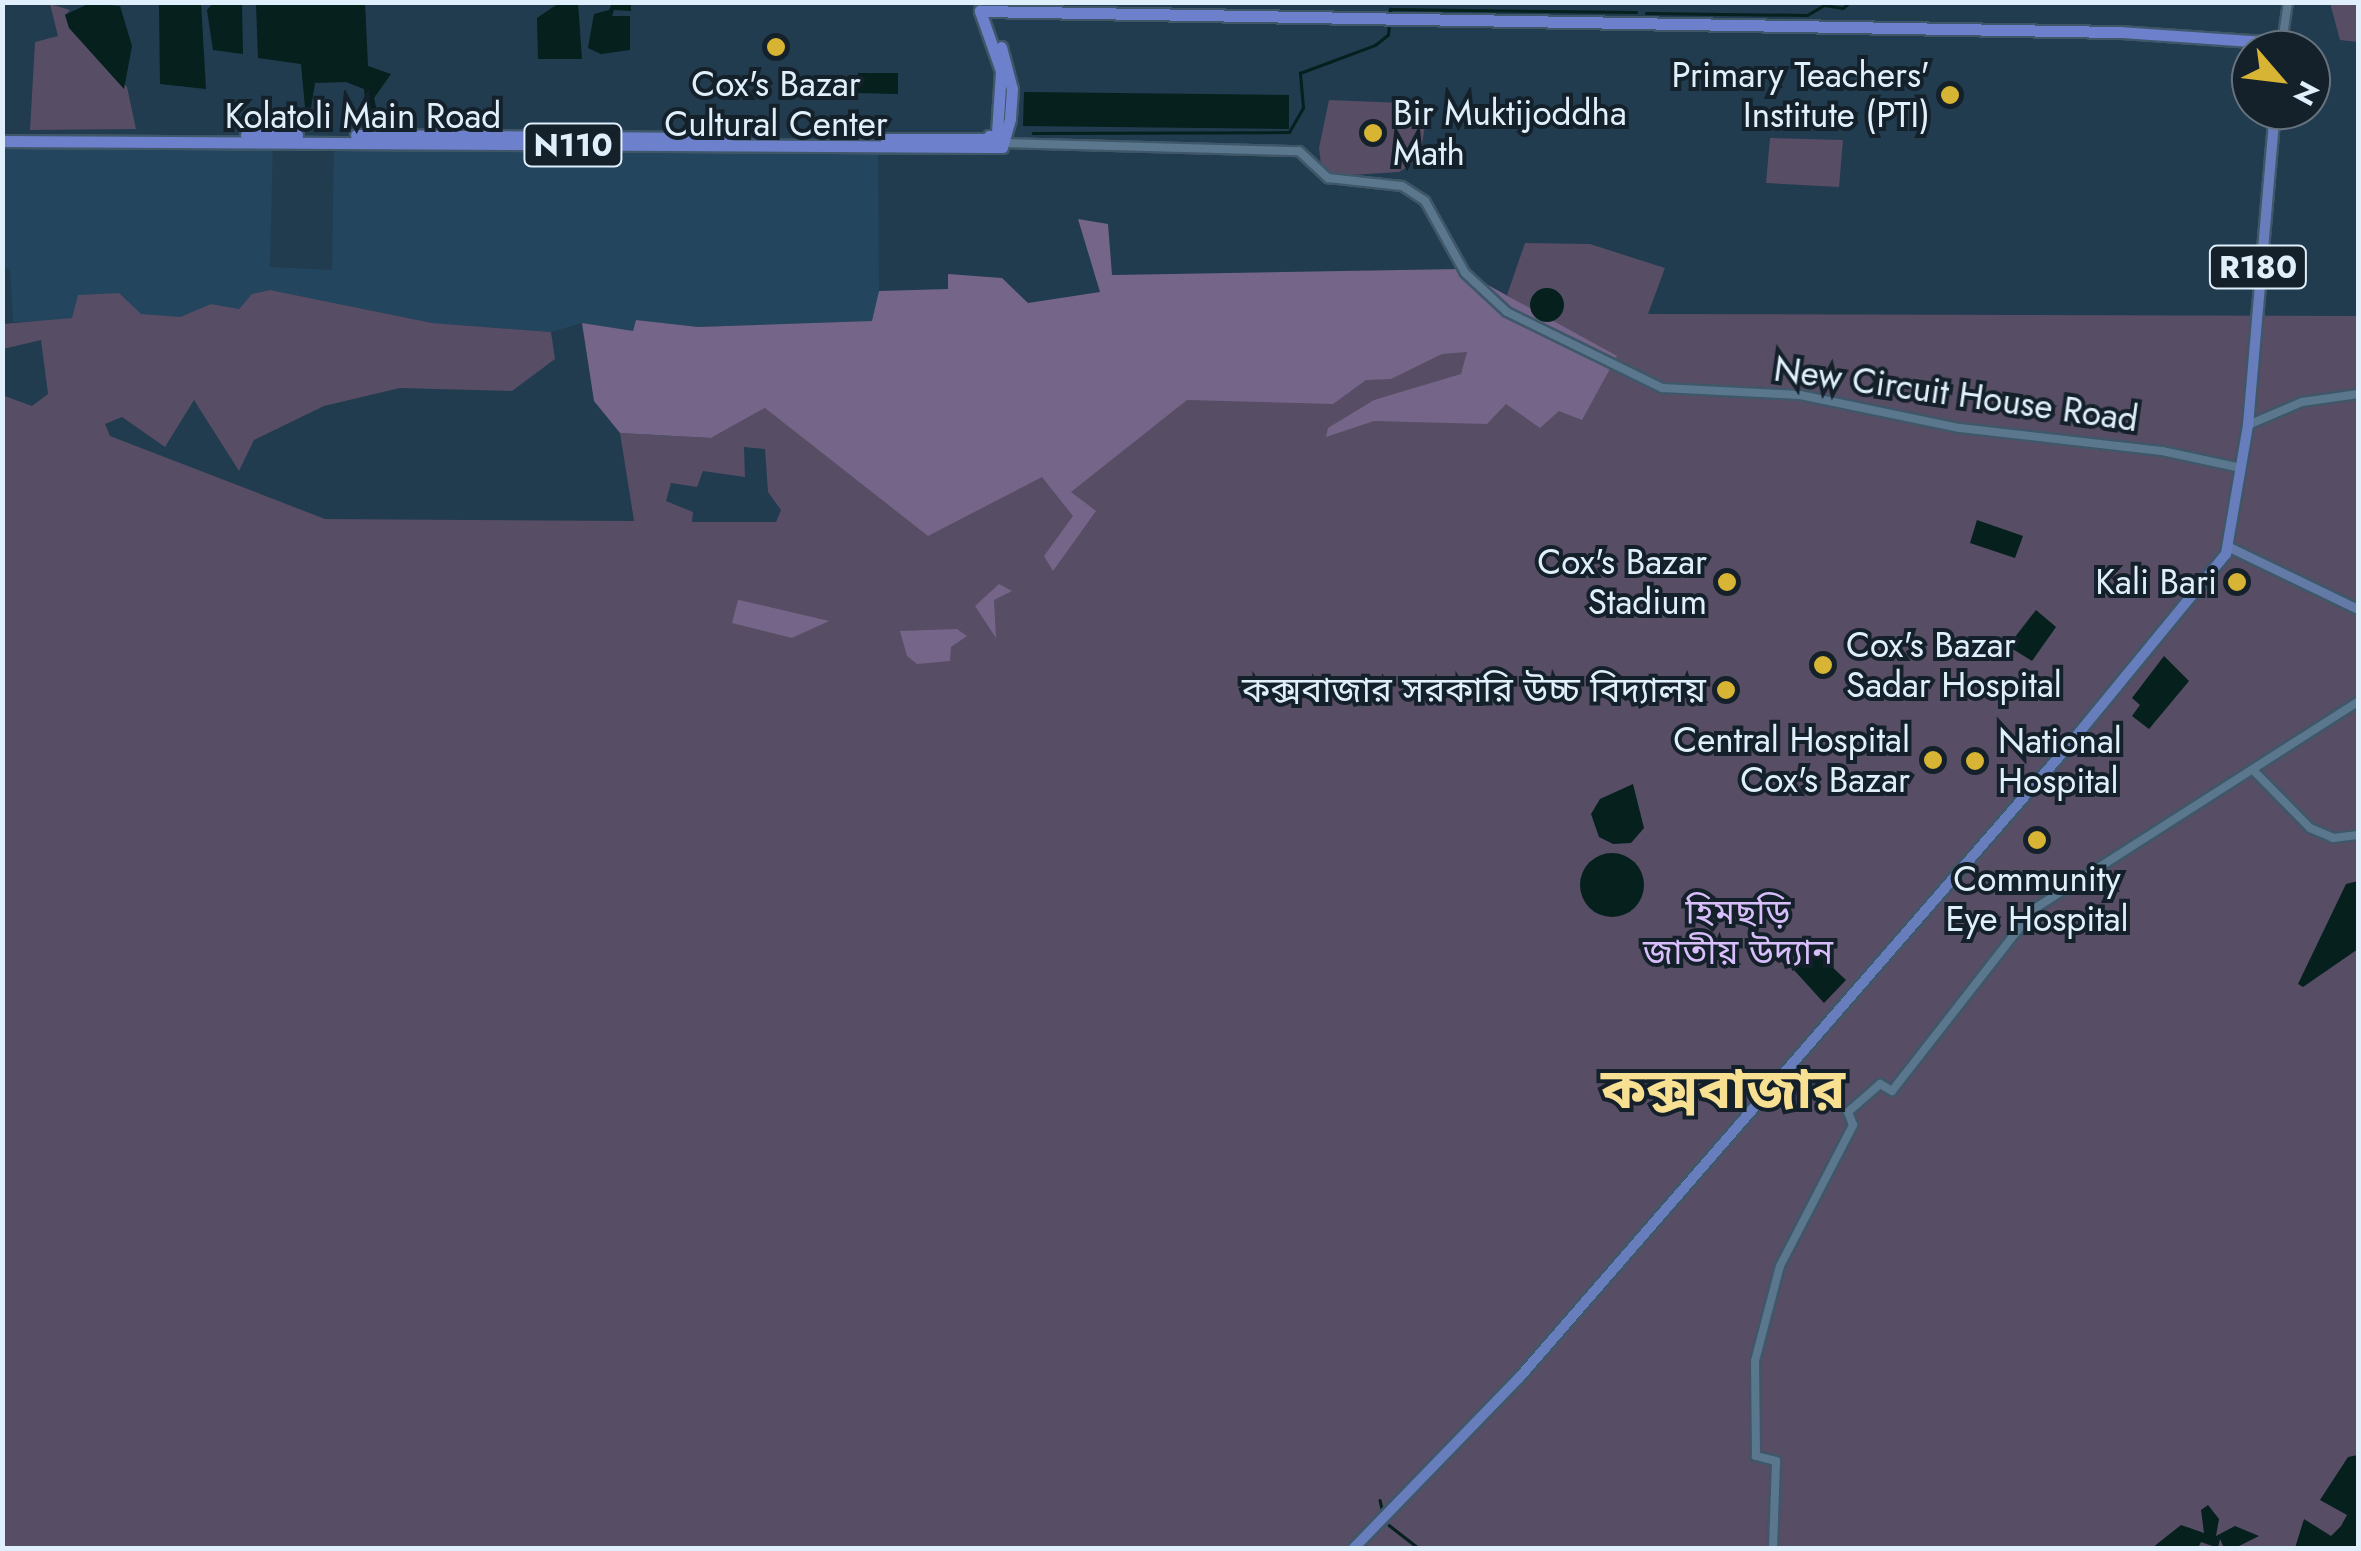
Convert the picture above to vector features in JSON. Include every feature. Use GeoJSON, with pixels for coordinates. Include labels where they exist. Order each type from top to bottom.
{"type":"FeatureCollection","features":[{"type":"Feature","properties":{"kind":"highway"},"geometry":{"type":"LineString","coordinates":[[995,140],[1001,71],[982,11],[2120,32],[2231,42]]}},
{"type":"Feature","properties":{"kind":"highway","name":"Kolatoli Main Road"},"geometry":{"type":"LineString","coordinates":[[2,138],[901,143],[995,140]]}},
{"type":"Feature","properties":{"kind":"main road","name":"R180"},"geometry":{"type":"LineString","coordinates":[[2230,547],[2248,425],[2273,130]]}},
{"type":"Feature","properties":{"kind":"main road"},"geometry":{"type":"LineString","coordinates":[[1354,1548],[1531,1364],[2064,751],[2230,547],[2358,609]]}},
{"type":"Feature","properties":{"kind":"street"},"geometry":{"type":"LineString","coordinates":[[2284,30],[2288,2]]}},
{"type":"Feature","properties":{"kind":"street","name":"New Circuit House Road"},"geometry":{"type":"LineString","coordinates":[[995,140],[1299,151],[1328,178],[1402,186],[1425,201],[1452,256],[1507,312],[1662,388],[1800,396],[1960,428],[2162,451],[2242,468]]}},
{"type":"Feature","properties":{"kind":"street"},"geometry":{"type":"LineString","coordinates":[[2248,425],[2302,402],[2358,394]]}},
{"type":"Feature","properties":{"kind":"street"},"geometry":{"type":"LineString","coordinates":[[1773,1548],[1776,1461],[1756,1456],[1755,1361],[1780,1266],[1853,1125],[1848,1112],[1880,1084],[1892,1090],[2024,918],[2166,820],[2254,772],[2358,702]]}},
{"type":"Feature","properties":{"kind":"street"},"geometry":{"type":"LineString","coordinates":[[2254,772],[2310,828],[2333,838],[2358,836]]}},
{"type":"Feature","properties":{"kind":"shaded area"},"geometry":{"type":"Polygon","coordinates":[[[214,2],[242,3],[243,54],[213,50],[207,10],[214,2]]]}},
{"type":"Feature","properties":{"kind":"shaded area"},"geometry":{"type":"Polygon","coordinates":[[[90,3],[120,6],[132,46],[124,89],[69,28],[65,15],[90,3]]]}},
{"type":"Feature","properties":{"kind":"shaded area"},"geometry":{"type":"Polygon","coordinates":[[[159,3],[201,3],[206,89],[160,84],[159,3]]]}},
{"type":"Feature","properties":{"kind":"shaded area"},"geometry":{"type":"Polygon","coordinates":[[[256,3],[365,3],[368,66],[391,74],[374,98],[379,120],[367,117],[364,89],[346,82],[315,83],[311,108],[305,107],[301,64],[258,58],[256,3]]]}},
{"type":"Feature","properties":{"kind":"shaded area"},"geometry":{"type":"Polygon","coordinates":[[[559,3],[578,3],[582,59],[538,59],[537,18],[559,3]]]}},
{"type":"Feature","properties":{"kind":"shaded area"},"geometry":{"type":"Polygon","coordinates":[[[612,3],[631,3],[631,11],[614,10],[612,16],[630,16],[630,50],[601,54],[588,48],[594,14],[609,10],[612,3]]]}},
{"type":"Feature","properties":{"kind":"shaded area"},"geometry":{"type":"Polygon","coordinates":[[[858,73],[898,73],[898,94],[858,93],[858,73]]]}},
{"type":"Feature","properties":{"kind":"shaded area"},"geometry":{"type":"Polygon","coordinates":[[[1024,92],[1289,95],[1289,129],[1023,126],[1024,92]]]}},
{"type":"Feature","properties":{"kind":"shaded area"},"geometry":{"type":"Polygon","coordinates":[[[3,139],[273,141],[270,267],[332,270],[334,142],[878,146],[879,291],[873,321],[698,327],[636,320],[633,332],[582,323],[551,332],[432,323],[270,290],[252,294],[239,309],[211,304],[180,317],[13,322],[10,269],[3,268],[3,139]]]}},
{"type":"Feature","properties":{"kind":"shaded area"},"geometry":{"type":"Polygon","coordinates":[[[1078,219],[1108,224],[1112,275],[1459,269],[1617,356],[1582,420],[1559,411],[1540,428],[1506,404],[1487,424],[1374,421],[1326,437],[1328,428],[1374,400],[1461,374],[1467,352],[1442,354],[1391,379],[1366,380],[1333,404],[1187,400],[1071,492],[1096,511],[1053,571],[1044,556],[1073,516],[1042,477],[928,536],[765,408],[711,438],[620,433],[594,401],[582,323],[633,331],[636,320],[698,327],[872,321],[879,291],[948,289],[948,274],[1002,278],[1028,303],[1100,292],[1078,219]]]}},
{"type":"Feature","properties":{"kind":"shaded area"},"geometry":{"type":"Polygon","coordinates":[[[1547,288],[1559,293],[1564,305],[1559,317],[1547,322],[1535,317],[1530,305],[1535,293],[1547,288]]]}},
{"type":"Feature","properties":{"kind":"shaded area"},"geometry":{"type":"Polygon","coordinates":[[[1977,520],[2023,536],[2015,558],[1970,543],[1977,520]]]}},
{"type":"Feature","properties":{"kind":"shaded area"},"geometry":{"type":"Polygon","coordinates":[[[999,584],[1012,591],[994,600],[996,638],[975,606],[999,584]]]}},
{"type":"Feature","properties":{"kind":"shaded area"},"geometry":{"type":"Polygon","coordinates":[[[738,600],[829,621],[792,638],[732,623],[738,600]]]}},
{"type":"Feature","properties":{"kind":"shaded area"},"geometry":{"type":"Polygon","coordinates":[[[2036,610],[2056,627],[2032,661],[2008,646],[2036,610]]]}},
{"type":"Feature","properties":{"kind":"shaded area"},"geometry":{"type":"Polygon","coordinates":[[[957,629],[967,636],[951,647],[950,661],[917,664],[907,656],[900,631],[957,629]]]}},
{"type":"Feature","properties":{"kind":"shaded area"},"geometry":{"type":"Polygon","coordinates":[[[2164,656],[2189,681],[2149,729],[2132,716],[2140,705],[2132,698],[2164,656]]]}},
{"type":"Feature","properties":{"kind":"shaded area"},"geometry":{"type":"Polygon","coordinates":[[[1633,784],[1644,828],[1631,843],[1613,844],[1599,837],[1591,814],[1600,799],[1633,784]]]}},
{"type":"Feature","properties":{"kind":"shaded area"},"geometry":{"type":"Polygon","coordinates":[[[1612,853],[1635,862],[1644,885],[1635,908],[1612,917],[1589,908],[1580,885],[1589,862],[1612,853]]]}},
{"type":"Feature","properties":{"kind":"shaded area"},"geometry":{"type":"Polygon","coordinates":[[[2358,881],[2358,949],[2303,987],[2298,984],[2346,884],[2358,881]]]}},
{"type":"Feature","properties":{"kind":"shaded area"},"geometry":{"type":"Polygon","coordinates":[[[1812,948],[1846,980],[1824,1003],[1793,969],[1812,948]]]}},
{"type":"Feature","properties":{"kind":"shaded area"},"geometry":{"type":"Polygon","coordinates":[[[2358,1455],[2358,1548],[2295,1548],[2304,1519],[2331,1536],[2341,1526],[2347,1515],[2320,1500],[2348,1457],[2358,1455]]]}},
{"type":"Feature","properties":{"kind":"shaded area"},"geometry":{"type":"Polygon","coordinates":[[[2208,1505],[2219,1519],[2216,1536],[2235,1526],[2259,1536],[2235,1548],[2224,1548],[2220,1539],[2218,1548],[2201,1542],[2198,1548],[2152,1548],[2181,1525],[2204,1533],[2201,1510],[2208,1505]]]}},
{"type":"Feature","properties":{"kind":"green space"},"geometry":{"type":"Polygon","coordinates":[[[2330,3],[2358,3],[2358,42],[2340,40],[2330,3]]]}},
{"type":"Feature","properties":{"kind":"green space"},"geometry":{"type":"Polygon","coordinates":[[[50,4],[70,10],[65,15],[127,87],[136,129],[30,130],[35,42],[58,36],[50,4]]]}},
{"type":"Feature","properties":{"kind":"green space","name":"Bir Muktijoddha Math"},"geometry":{"type":"Polygon","coordinates":[[[1329,100],[1428,104],[1420,159],[1399,172],[1335,176],[1321,165],[1319,148],[1329,100]]]}},
{"type":"Feature","properties":{"kind":"green space"},"geometry":{"type":"Polygon","coordinates":[[[1770,138],[1843,140],[1839,187],[1766,183],[1770,138]]]}},
{"type":"Feature","properties":{"kind":"green space","name":"হিমছড়ি জাতীয় উদ্যান"},"geometry":{"type":"Polygon","coordinates":[[[1525,243],[1590,244],[1665,268],[1648,314],[2358,316],[2358,1548],[3,1548],[2,395],[32,406],[48,394],[41,340],[3,349],[3,324],[72,318],[78,295],[119,293],[141,314],[180,317],[211,304],[239,309],[252,294],[270,290],[432,323],[551,332],[555,359],[512,391],[400,388],[324,406],[254,440],[239,471],[194,400],[165,447],[122,417],[105,424],[110,436],[325,519],[634,521],[620,433],[711,438],[765,408],[1161,326],[1536,316],[1507,295],[1525,243]],[[744,447],[745,477],[703,471],[697,487],[671,483],[666,501],[693,512],[692,522],[776,522],[781,510],[768,492],[765,449],[744,447]]]}},
{"type":"Feature","properties":{"kind":"waterway"},"geometry":{"type":"LineString","coordinates":[[1646,13],[1807,15],[1824,5],[1843,8],[1850,2]]}},
{"type":"Feature","properties":{"kind":"waterway"},"geometry":{"type":"LineString","coordinates":[[1389,16],[1390,9],[1636,12]]}},
{"type":"Feature","properties":{"kind":"waterway"},"geometry":{"type":"LineString","coordinates":[[1033,133],[1289,132],[1303,108],[1300,73],[1375,45],[1388,35],[1389,24]]}},
{"type":"Feature","properties":{"kind":"waterway"},"geometry":{"type":"LineString","coordinates":[[1380,1500],[1383,1513]]}},
{"type":"Feature","properties":{"kind":"waterway"},"geometry":{"type":"LineString","coordinates":[[1389,1525],[1418,1548]]}},
{"type":"Feature","properties":{"kind":"place","name":"Cox's Bazar Cultural Center"},"geometry":{"type":"Point","coordinates":[776,47]}},
{"type":"Feature","properties":{"kind":"place","name":"Primary Teachers' Institute (PTI)"},"geometry":{"type":"Point","coordinates":[1950,95]}},
{"type":"Feature","properties":{"kind":"place","name":"Bir Muktijoddha Math"},"geometry":{"type":"Point","coordinates":[1373,133]}},
{"type":"Feature","properties":{"kind":"place","name":"Cox's Bazar Stadium"},"geometry":{"type":"Point","coordinates":[1727,582]}},
{"type":"Feature","properties":{"kind":"place","name":"Kali Bari"},"geometry":{"type":"Point","coordinates":[2237,582]}},
{"type":"Feature","properties":{"kind":"place","name":"Cox's Bazar Sadar Hospital"},"geometry":{"type":"Point","coordinates":[1823,665]}},
{"type":"Feature","properties":{"kind":"place","name":"কক্সবাজার সরকারি উচ্চ বিদ্যালয়"},"geometry":{"type":"Point","coordinates":[1726,690]}},
{"type":"Feature","properties":{"kind":"place","name":"Central Hospital Cox's Bazar"},"geometry":{"type":"Point","coordinates":[1933,760]}},
{"type":"Feature","properties":{"kind":"place","name":"National Hospital"},"geometry":{"type":"Point","coordinates":[1975,761]}},
{"type":"Feature","properties":{"kind":"place","name":"Community Eye Hospital"},"geometry":{"type":"Point","coordinates":[2037,840]}},
{"type":"Feature","properties":{"kind":"district","name":"কক্সবাজার"},"geometry":{"type":"Point","coordinates":[1723,1090]}}]}
